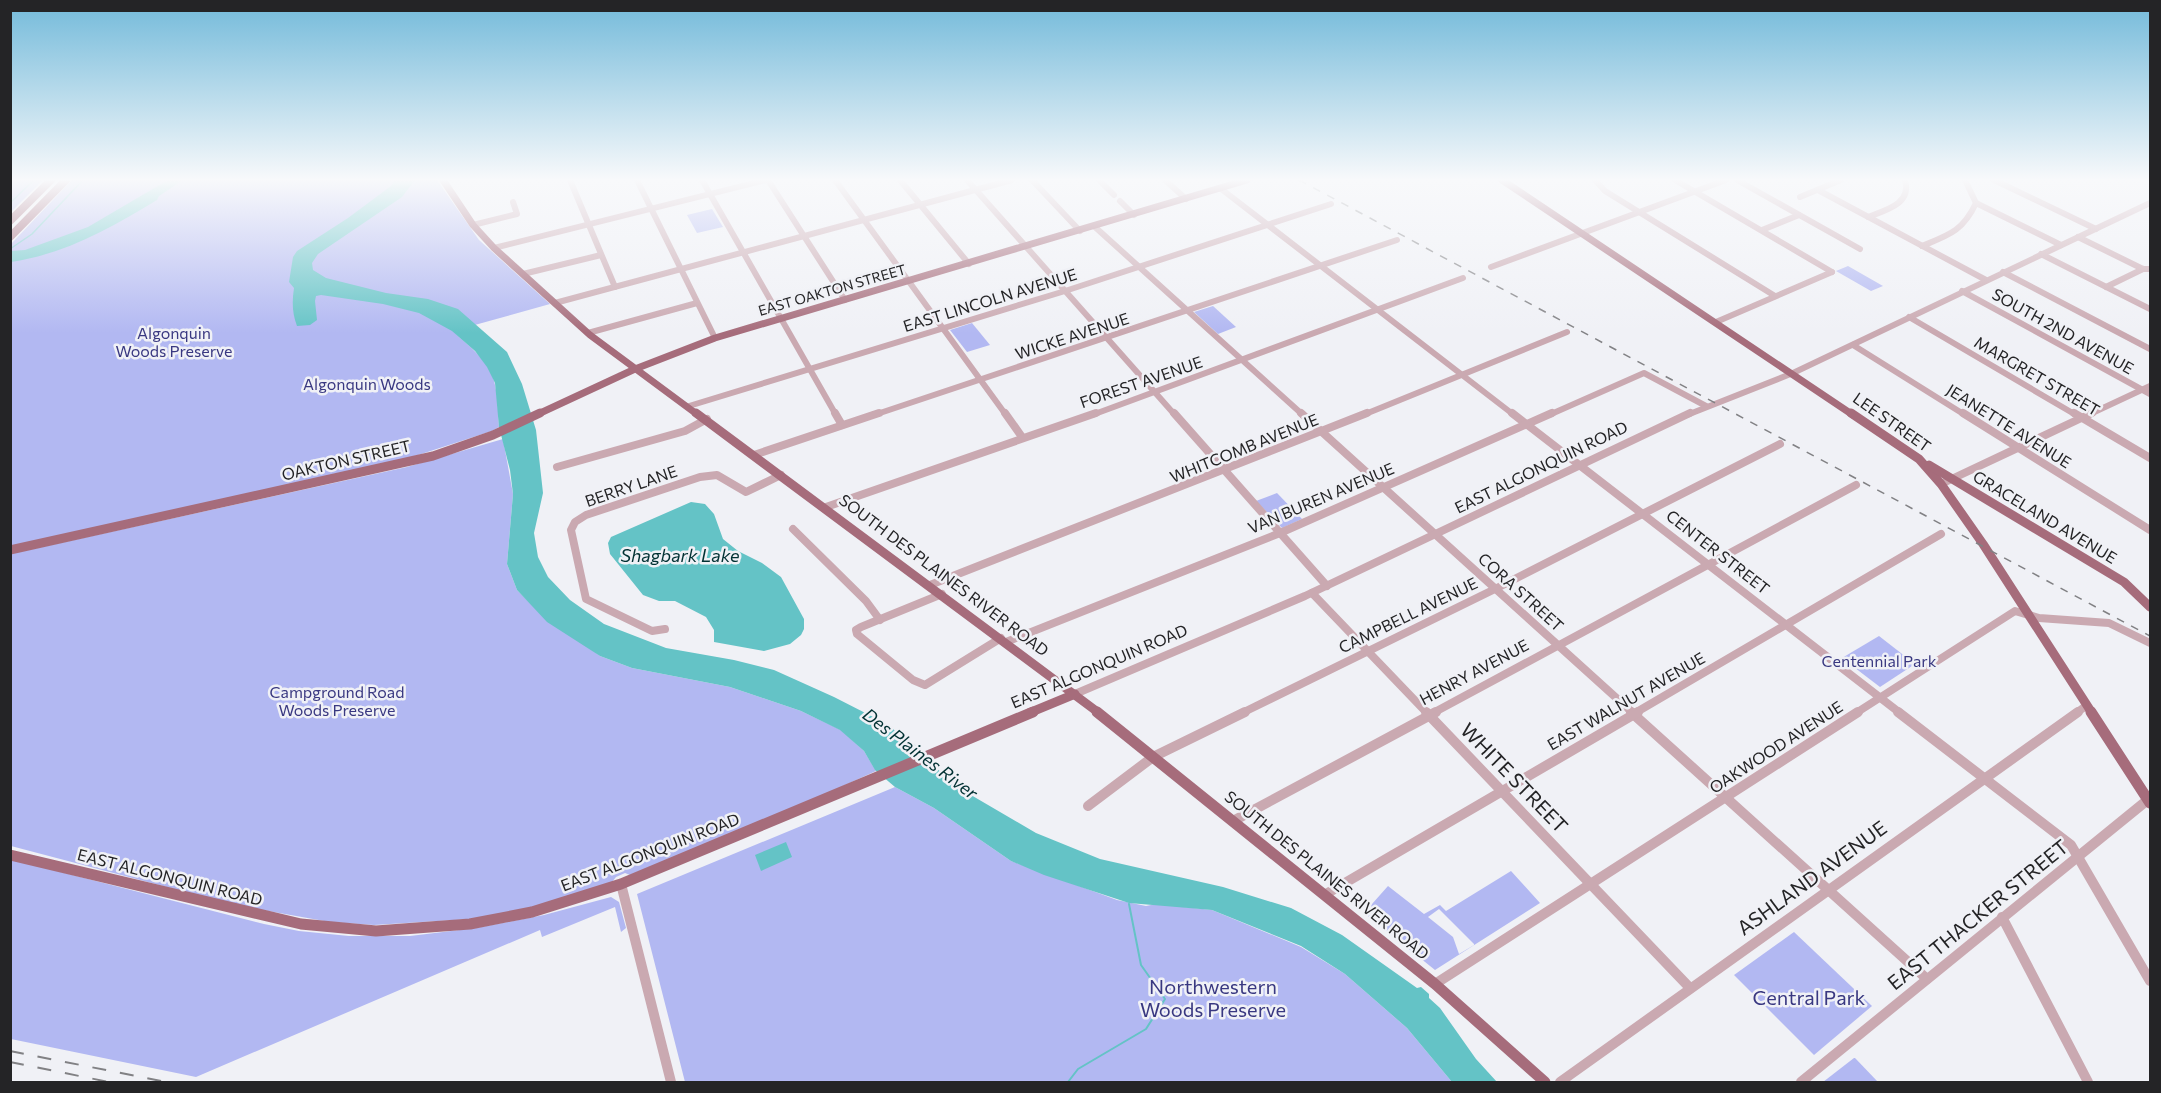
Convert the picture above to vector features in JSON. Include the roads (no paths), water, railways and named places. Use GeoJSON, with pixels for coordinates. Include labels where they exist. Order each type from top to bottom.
{"type":"FeatureCollection","features":[{"type":"Feature","properties":{"kind":"main road","name":"SOUTH DES PLAINES RIVER ROAD"},"geometry":{"type":"LineString","coordinates":[[478,231],[494,248],[588,333],[634,369],[707,419],[942,594],[1075,694],[1235,820],[1435,984],[1545,1083]]}},
{"type":"Feature","properties":{"kind":"main road","name":"EAST OAKTON STREET"},"geometry":{"type":"LineString","coordinates":[[537,416],[634,369],[715,338],[1080,231]]}},
{"type":"Feature","properties":{"kind":"main road","name":"LEE STREET"},"geometry":{"type":"LineString","coordinates":[[1579,231],[1919,459],[1941,484],[2150,800]]}},
{"type":"Feature","properties":{"kind":"main road","name":"OAKTON STREET"},"geometry":{"type":"LineString","coordinates":[[10,550],[109,531],[156,518],[406,463],[459,448],[537,416]]}},
{"type":"Feature","properties":{"kind":"main road","name":"GRACELAND AVENUE"},"geometry":{"type":"LineString","coordinates":[[1919,459],[2124,582],[2151,607]]}},
{"type":"Feature","properties":{"kind":"main road","name":"EAST ALGONQUIN ROAD"},"geometry":{"type":"LineString","coordinates":[[10,855],[263,917],[329,928],[375,931],[424,929],[507,918],[550,908],[621,884],[1075,694]]}},
{"type":"Feature","properties":{"kind":"street"},"geometry":{"type":"LineString","coordinates":[[494,248],[563,231]]}},
{"type":"Feature","properties":{"kind":"street"},"geometry":{"type":"LineString","coordinates":[[591,231],[615,287]]}},
{"type":"Feature","properties":{"kind":"street"},"geometry":{"type":"LineString","coordinates":[[662,231],[715,338]]}},
{"type":"Feature","properties":{"kind":"street"},"geometry":{"type":"LineString","coordinates":[[731,231],[842,425]]}},
{"type":"Feature","properties":{"kind":"street"},"geometry":{"type":"LineString","coordinates":[[800,231],[845,300]]}},
{"type":"Feature","properties":{"kind":"street"},"geometry":{"type":"LineString","coordinates":[[555,303],[826,231]]}},
{"type":"Feature","properties":{"kind":"street"},"geometry":{"type":"LineString","coordinates":[[871,231],[1022,437]]}},
{"type":"Feature","properties":{"kind":"street"},"geometry":{"type":"LineString","coordinates":[[941,231],[969,264]]}},
{"type":"Feature","properties":{"kind":"street"},"geometry":{"type":"LineString","coordinates":[[1012,231],[1327,586]]}},
{"type":"Feature","properties":{"kind":"street","name":"CORA STREET"},"geometry":{"type":"LineString","coordinates":[[1100,231],[1928,979]]}},
{"type":"Feature","properties":{"kind":"street","name":"EAST LINCOLN AVENUE"},"geometry":{"type":"LineString","coordinates":[[689,406],[1065,291],[1249,231]]}},
{"type":"Feature","properties":{"kind":"street","name":"CENTER STREET"},"geometry":{"type":"LineString","coordinates":[[1276,231],[1986,777],[2071,845],[2079,855],[2151,981]]}},
{"type":"Feature","properties":{"kind":"street"},"geometry":{"type":"LineString","coordinates":[[1491,267],[1591,231]]}},
{"type":"Feature","properties":{"kind":"street"},"geometry":{"type":"LineString","coordinates":[[1671,231],[1775,296]]}},
{"type":"Feature","properties":{"kind":"street"},"geometry":{"type":"LineString","coordinates":[[1716,322],[1832,272],[1764,231]]}},
{"type":"Feature","properties":{"kind":"street"},"geometry":{"type":"LineString","coordinates":[[1828,231],[1860,249]]}},
{"type":"Feature","properties":{"kind":"street"},"geometry":{"type":"LineString","coordinates":[[1894,231],[1986,280]]}},
{"type":"Feature","properties":{"kind":"street"},"geometry":{"type":"LineString","coordinates":[[1922,246],[1955,231]]}},
{"type":"Feature","properties":{"kind":"street"},"geometry":{"type":"LineString","coordinates":[[2033,231],[2061,245]]}},
{"type":"Feature","properties":{"kind":"street","name":"EAST ALGONQUIN ROAD"},"geometry":{"type":"LineString","coordinates":[[1075,694],[1312,593],[1706,406],[1793,373],[2091,231]]}},
{"type":"Feature","properties":{"kind":"street"},"geometry":{"type":"LineString","coordinates":[[2078,237],[2143,269]]}},
{"type":"Feature","properties":{"kind":"street","name":"WICKE AVENUE"},"geometry":{"type":"LineString","coordinates":[[754,455],[1188,312],[1397,240]]}},
{"type":"Feature","properties":{"kind":"street"},"geometry":{"type":"LineString","coordinates":[[2041,254],[2151,309]]}},
{"type":"Feature","properties":{"kind":"street"},"geometry":{"type":"LineString","coordinates":[[523,274],[602,255]]}},
{"type":"Feature","properties":{"kind":"street"},"geometry":{"type":"LineString","coordinates":[[2106,287],[2143,269],[2151,269]]}},
{"type":"Feature","properties":{"kind":"street"},"geometry":{"type":"LineString","coordinates":[[2003,272],[2151,349]]}},
{"type":"Feature","properties":{"kind":"street","name":"FOREST AVENUE"},"geometry":{"type":"LineString","coordinates":[[826,507],[1022,437],[1155,393],[1463,278]]}},
{"type":"Feature","properties":{"kind":"street","name":"SOUTH 2ND AVENUE"},"geometry":{"type":"LineString","coordinates":[[1962,291],[2151,394]]}},
{"type":"Feature","properties":{"kind":"street"},"geometry":{"type":"LineString","coordinates":[[588,333],[697,303]]}},
{"type":"Feature","properties":{"kind":"street","name":"MARGRET STREET"},"geometry":{"type":"LineString","coordinates":[[1909,317],[2151,458]]}},
{"type":"Feature","properties":{"kind":"street","name":"WHITCOMB AVENUE"},"geometry":{"type":"LineString","coordinates":[[930,585],[1225,471],[1567,332]]}},
{"type":"Feature","properties":{"kind":"street","name":"JEANETTE AVENUE"},"geometry":{"type":"LineString","coordinates":[[1853,345],[2151,530]]}},
{"type":"Feature","properties":{"kind":"street","name":"VAN BUREN AVENUE"},"geometry":{"type":"LineString","coordinates":[[880,620],[858,628],[856,634],[913,681],[925,685],[1003,640],[1280,533],[1644,373],[1706,406]]}},
{"type":"Feature","properties":{"kind":"street"},"geometry":{"type":"LineString","coordinates":[[1941,484],[2151,386]]}},
{"type":"Feature","properties":{"kind":"street"},"geometry":{"type":"LineString","coordinates":[[557,467],[685,431],[707,419]]}},
{"type":"Feature","properties":{"kind":"street","name":"CAMPBELL AVENUE"},"geometry":{"type":"LineString","coordinates":[[1088,806],[1153,757],[1495,589],[1780,444]]}},
{"type":"Feature","properties":{"kind":"street","name":"BERRY LANE"},"geometry":{"type":"LineString","coordinates":[[665,629],[652,631],[586,599],[572,530],[575,522],[586,515],[700,477],[717,475],[746,492],[781,475]]}},
{"type":"Feature","properties":{"kind":"street","name":"HENRY AVENUE"},"geometry":{"type":"LineString","coordinates":[[1235,820],[1427,714],[1856,484]]}},
{"type":"Feature","properties":{"kind":"street"},"geometry":{"type":"LineString","coordinates":[[794,529],[867,601],[880,620],[942,594]]}},
{"type":"Feature","properties":{"kind":"street","name":"EAST WALNUT AVENUE"},"geometry":{"type":"LineString","coordinates":[[1326,894],[1941,534]]}},
{"type":"Feature","properties":{"kind":"street","name":"WHITE STREET"},"geometry":{"type":"LineString","coordinates":[[1312,593],[1690,988]]}},
{"type":"Feature","properties":{"kind":"street","name":"OAKWOOD AVENUE"},"geometry":{"type":"LineString","coordinates":[[1435,984],[2015,611],[2039,618],[2109,623],[2151,643]]}},
{"type":"Feature","properties":{"kind":"street","name":"ASHLAND AVENUE"},"geometry":{"type":"LineString","coordinates":[[1560,1083],[1827,889],[2086,706]]}},
{"type":"Feature","properties":{"kind":"street","name":"EAST THACKER STREET"},"geometry":{"type":"LineString","coordinates":[[1801,1083],[2002,917],[2150,800]]}},
{"type":"Feature","properties":{"kind":"street"},"geometry":{"type":"LineString","coordinates":[[621,884],[671,1083]]}},
{"type":"Feature","properties":{"kind":"street"},"geometry":{"type":"LineString","coordinates":[[2002,917],[2088,1083]]}},
{"type":"Feature","properties":{"kind":"water"},"geometry":{"type":"Polygon","coordinates":[[[77,231],[102,231],[50,253],[11,262],[11,251],[25,250],[77,231]]]}},
{"type":"Feature","properties":{"kind":"water","name":"Des Plaines River"},"geometry":{"type":"Polygon","coordinates":[[[328,231],[352,231],[318,254],[312,263],[313,270],[326,278],[386,293],[428,299],[458,309],[507,352],[522,384],[536,430],[543,493],[534,533],[538,557],[548,577],[570,600],[604,624],[666,648],[734,660],[774,670],[834,697],[883,722],[915,745],[959,788],[1036,833],[1100,859],[1223,887],[1291,908],[1342,935],[1417,988],[1421,987],[1440,1008],[1476,1059],[1497,1082],[1452,1082],[1407,1028],[1345,974],[1301,946],[1212,910],[1129,903],[1044,875],[1011,861],[934,808],[895,787],[875,770],[864,751],[840,730],[801,711],[730,687],[632,668],[600,656],[547,622],[517,590],[507,564],[513,494],[510,470],[499,427],[495,383],[487,367],[475,351],[452,331],[419,313],[383,304],[316,296],[317,320],[310,325],[297,326],[293,307],[294,288],[289,282],[293,257],[297,251],[328,231]]]}},
{"type":"Feature","properties":{"kind":"water","name":"Shagbark Lake"},"geometry":{"type":"Polygon","coordinates":[[[691,502],[705,504],[714,514],[723,539],[738,551],[762,563],[781,577],[804,619],[804,629],[801,635],[790,644],[764,651],[714,642],[714,630],[706,617],[675,601],[659,601],[643,595],[610,554],[608,543],[611,537],[691,502]]]}},
{"type":"Feature","properties":{"kind":"water"},"geometry":{"type":"Polygon","coordinates":[[[786,842],[792,857],[761,871],[755,855],[786,842]]]}},
{"type":"Feature","properties":{"kind":"waterway"},"geometry":{"type":"LineString","coordinates":[[10,249],[35,231]]}},
{"type":"Feature","properties":{"kind":"waterway"},"geometry":{"type":"LineString","coordinates":[[1068,1082],[1078,1069],[1146,1029],[1165,999],[1141,965],[1129,904]]}},
{"type":"Feature","properties":{"kind":"railway"},"geometry":{"type":"LineString","coordinates":[[1394,231],[2150,636]]}},
{"type":"Feature","properties":{"kind":"railway"},"geometry":{"type":"LineString","coordinates":[[10,1051],[166,1082]]}},
{"type":"Feature","properties":{"kind":"railway"},"geometry":{"type":"LineString","coordinates":[[10,1062],[109,1082]]}},
{"type":"Feature","properties":{"kind":"park label","name":"Algonquin Woods Preserve"},"geometry":{"type":"Point","coordinates":[174,342]}},
{"type":"Feature","properties":{"kind":"park label","name":"Algonquin Woods"},"geometry":{"type":"Point","coordinates":[367,384]}},
{"type":"Feature","properties":{"kind":"park label","name":"Centennial Park"},"geometry":{"type":"Point","coordinates":[1879,661]}},
{"type":"Feature","properties":{"kind":"park label","name":"Campground Road Woods Preserve"},"geometry":{"type":"Point","coordinates":[337,701]}},
{"type":"Feature","properties":{"kind":"park label","name":"Northwestern Woods Preserve"},"geometry":{"type":"Point","coordinates":[1213,998]}},
{"type":"Feature","properties":{"kind":"park label","name":"Central Park"},"geometry":{"type":"Point","coordinates":[1809,998]}}]}
